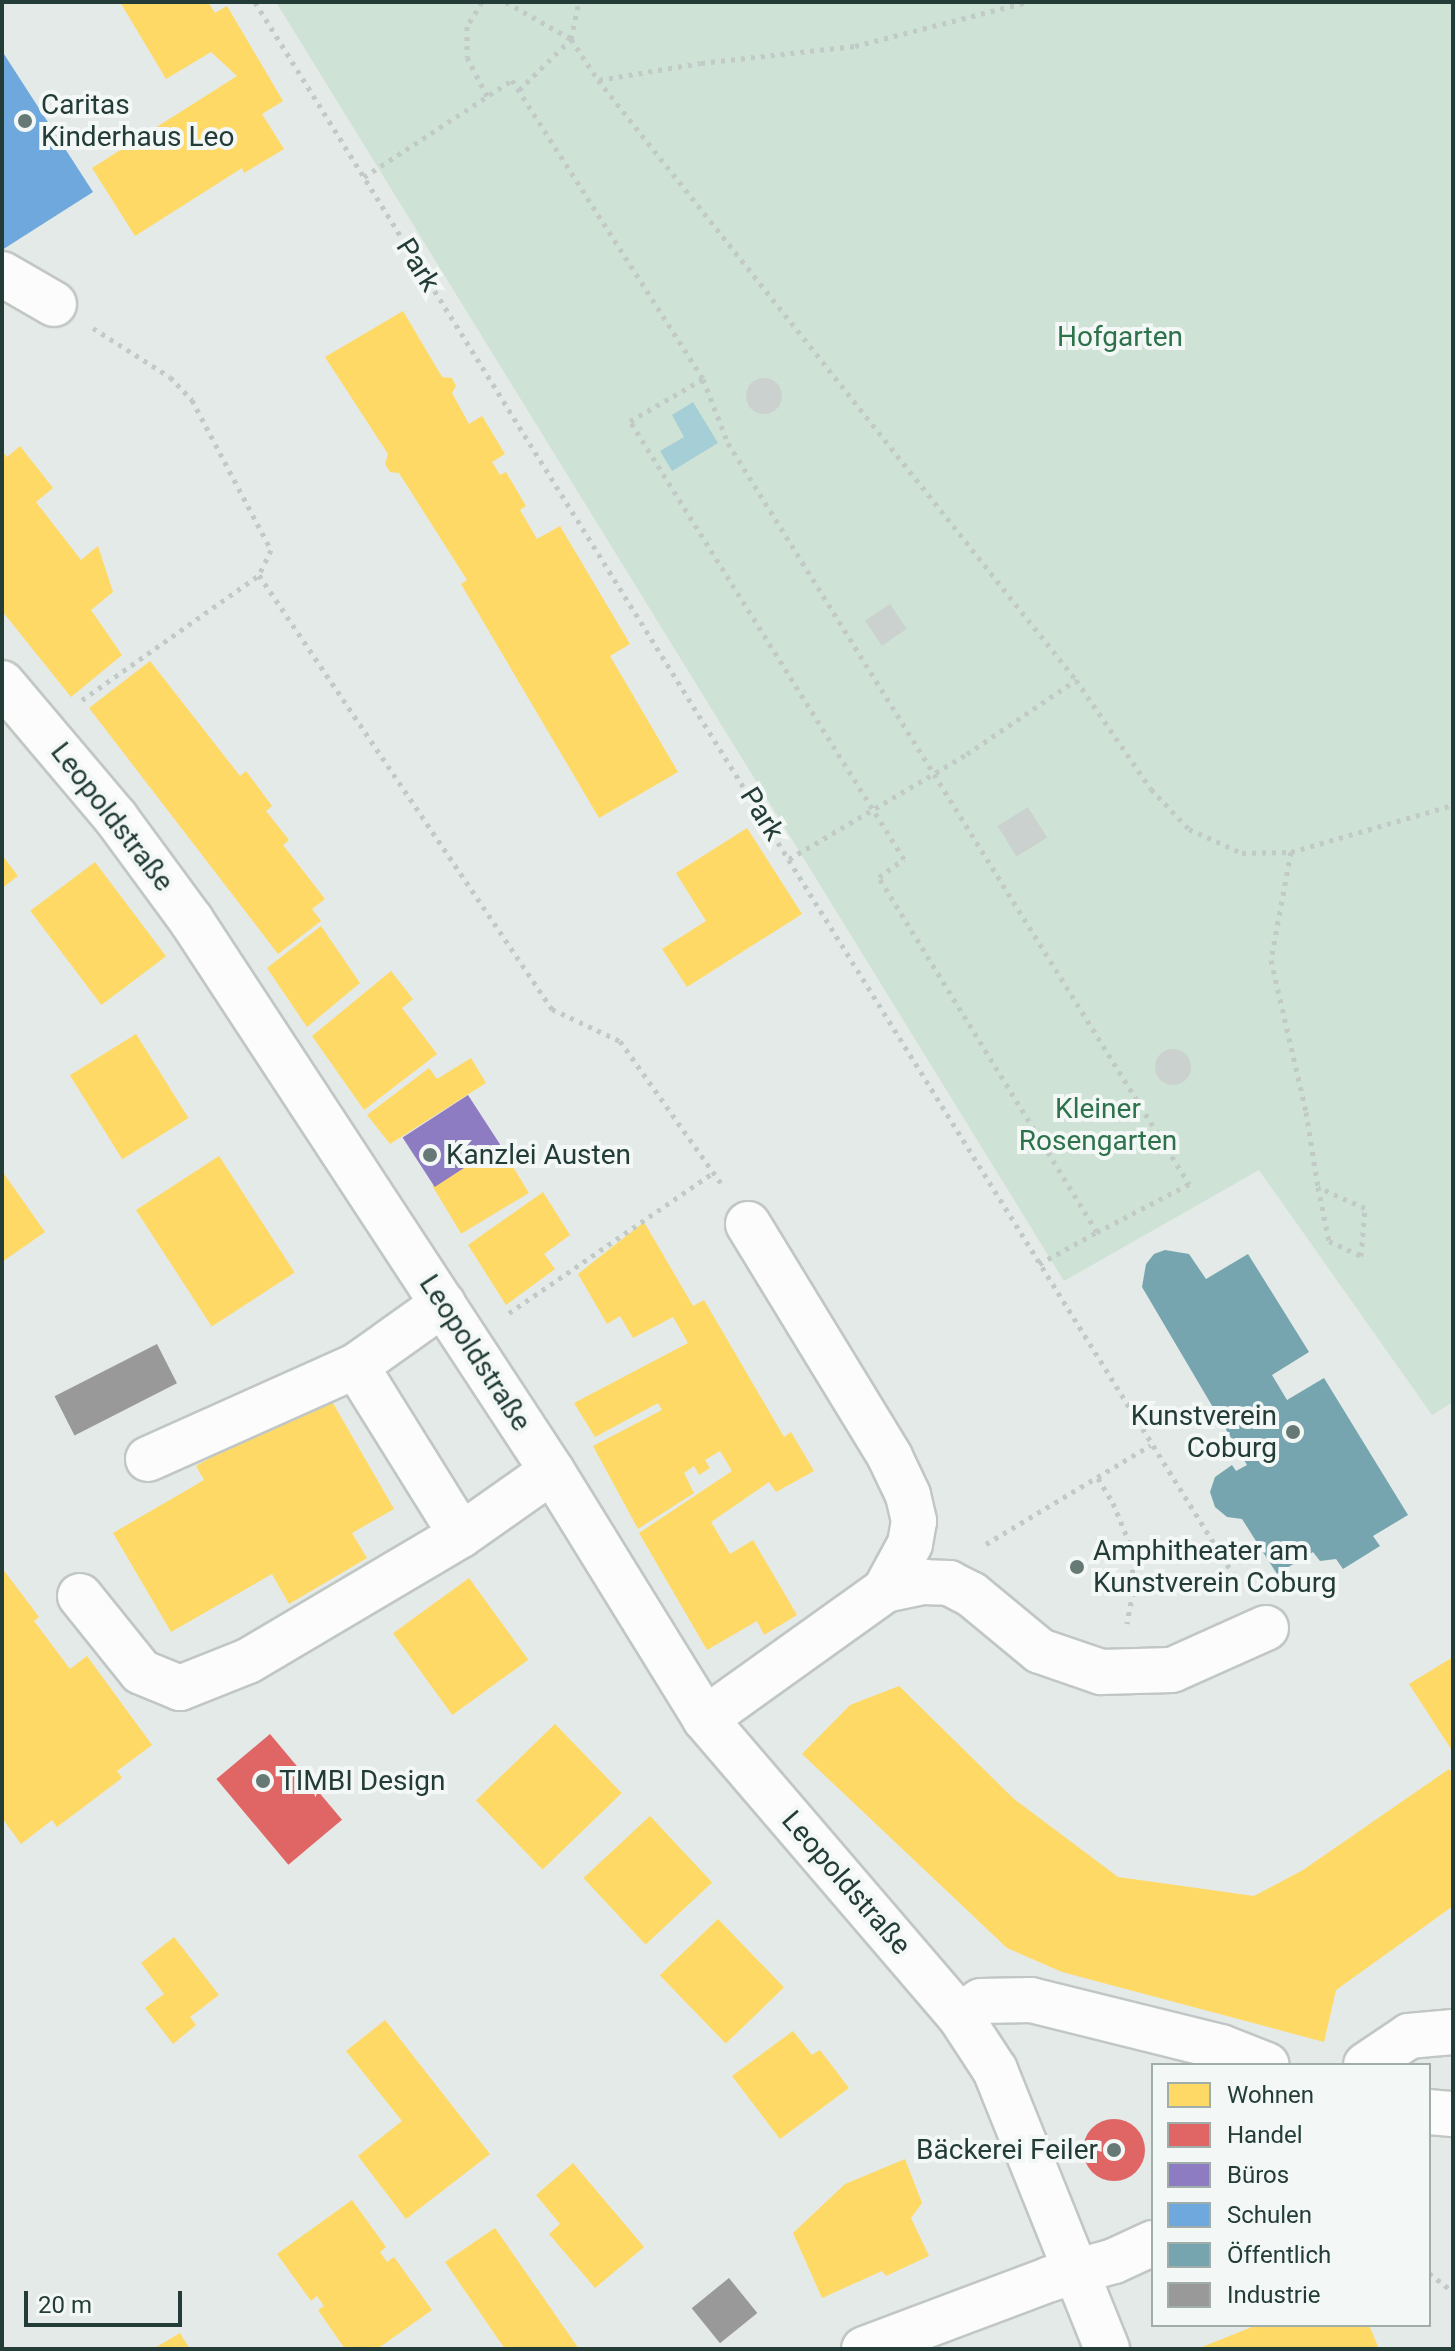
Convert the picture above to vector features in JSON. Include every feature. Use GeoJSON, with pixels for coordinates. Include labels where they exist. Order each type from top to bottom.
{"type":"FeatureCollection","features":[{"type":"Feature","properties":{"kind":"street"},"geometry":{"type":"LineString","coordinates":[[2,274],[54,304]]}},
{"type":"Feature","properties":{"kind":"street","name":"Leopoldstraße"},"geometry":{"type":"LineString","coordinates":[[2,683],[116,818],[191,920],[552,1471],[705,1719],[959,2015],[995,2070],[1107,2349]]}},
{"type":"Feature","properties":{"kind":"street"},"geometry":{"type":"LineString","coordinates":[[748,1224],[890,1457],[908,1495],[914,1521],[904,1586]]}},
{"type":"Feature","properties":{"kind":"street"},"geometry":{"type":"LineString","coordinates":[[148,1459],[356,1366],[443,1304]]}},
{"type":"Feature","properties":{"kind":"street"},"geometry":{"type":"LineString","coordinates":[[356,1366],[461,1535]]}},
{"type":"Feature","properties":{"kind":"street"},"geometry":{"type":"LineString","coordinates":[[80,1596],[141,1672],[180,1688],[248,1661],[461,1535],[552,1471]]}},
{"type":"Feature","properties":{"kind":"street"},"geometry":{"type":"LineString","coordinates":[[705,1719],[904,1586],[949,1583],[971,1594],[1040,1651],[1101,1672],[1172,1670],[1266,1628]]}},
{"type":"Feature","properties":{"kind":"street"},"geometry":{"type":"LineString","coordinates":[[959,2015],[981,2001],[1031,2000],[1221,2047],[1262,2063]]}},
{"type":"Feature","properties":{"kind":"street"},"geometry":{"type":"LineString","coordinates":[[1369,2063],[1409,2036],[1453,2032]]}},
{"type":"Feature","properties":{"kind":"street"},"geometry":{"type":"LineString","coordinates":[[1431,2112],[1453,2114]]}},
{"type":"Feature","properties":{"kind":"street"},"geometry":{"type":"LineString","coordinates":[[864,2349],[1114,2261],[1151,2244]]}},
{"type":"Feature","properties":{"kind":"path","name":"Park"},"geometry":{"type":"LineString","coordinates":[[255,2],[1266,1628]]}},
{"type":"Feature","properties":{"kind":"path"},"geometry":{"type":"LineString","coordinates":[[482,2],[467,26],[467,57],[487,96]]}},
{"type":"Feature","properties":{"kind":"path"},"geometry":{"type":"LineString","coordinates":[[506,2],[571,39],[598,80],[1076,680],[1151,789],[1189,829],[1242,853],[1291,852],[1453,805]]}},
{"type":"Feature","properties":{"kind":"path"},"geometry":{"type":"LineString","coordinates":[[519,90],[571,39],[579,2]]}},
{"type":"Feature","properties":{"kind":"path"},"geometry":{"type":"LineString","coordinates":[[598,80],[701,63],[855,46],[1028,2]]}},
{"type":"Feature","properties":{"kind":"path"},"geometry":{"type":"LineString","coordinates":[[364,177],[512,80],[703,379],[728,443],[1189,1184],[1039,1264]]}},
{"type":"Feature","properties":{"kind":"path"},"geometry":{"type":"LineString","coordinates":[[42,728],[259,575],[271,550],[192,400],[170,377],[54,304]]}},
{"type":"Feature","properties":{"kind":"path"},"geometry":{"type":"LineString","coordinates":[[703,379],[630,421],[904,859],[879,877],[1097,1232]]}},
{"type":"Feature","properties":{"kind":"path"},"geometry":{"type":"LineString","coordinates":[[259,575],[552,1009],[620,1041],[748,1224]]}},
{"type":"Feature","properties":{"kind":"path"},"geometry":{"type":"LineString","coordinates":[[789,859],[871,808],[934,774],[1076,680]]}},
{"type":"Feature","properties":{"kind":"path"},"geometry":{"type":"LineString","coordinates":[[1291,852],[1271,960],[1306,1112],[1318,1187],[1329,1241],[1361,1256],[1365,1208],[1318,1187]]}},
{"type":"Feature","properties":{"kind":"path"},"geometry":{"type":"LineString","coordinates":[[468,1341],[714,1172]]}},
{"type":"Feature","properties":{"kind":"path"},"geometry":{"type":"LineString","coordinates":[[904,1586],[1151,1445]]}},
{"type":"Feature","properties":{"kind":"path"},"geometry":{"type":"LineString","coordinates":[[1097,1477],[1113,1503],[1132,1549],[1133,1592],[1127,1634],[1109,1671]]}},
{"type":"Feature","properties":{"kind":"path"},"geometry":{"type":"LineString","coordinates":[[1431,2275],[1453,2292]]}},
{"type":"Feature","properties":{"kind":"green space","name":"Hofgarten"},"geometry":{"type":"Polygon","coordinates":[[[276,2],[1453,2],[1453,1402],[1432,1415],[1259,1170],[1064,1281],[276,2]]]}},
{"type":"Feature","properties":{"kind":"water"},"geometry":{"type":"Polygon","coordinates":[[[693,402],[718,443],[672,471],[660,451],[684,437],[672,415],[693,402]]]}},
{"type":"Feature","properties":{"kind":"building: Wohnen"},"geometry":{"type":"Polygon","coordinates":[[[120,2],[208,2],[215,13],[227,6],[283,101],[262,114],[284,149],[244,173],[242,168],[135,236],[92,168],[237,76],[211,52],[166,79],[120,2]]]}},
{"type":"Feature","properties":{"kind":"building: Wohnen"},"geometry":{"type":"Polygon","coordinates":[[[403,311],[442,377],[452,378],[456,386],[452,393],[469,424],[482,416],[505,454],[492,462],[500,475],[506,472],[526,506],[520,510],[537,539],[560,526],[630,644],[610,656],[678,772],[599,818],[461,584],[467,580],[399,473],[390,472],[385,464],[388,454],[325,357],[403,311]]]}},
{"type":"Feature","properties":{"kind":"building: Wohnen"},"geometry":{"type":"Polygon","coordinates":[[[20,446],[53,488],[36,502],[81,560],[98,546],[113,592],[91,610],[122,655],[71,697],[2,611],[2,451],[7,457],[20,446]]]}},
{"type":"Feature","properties":{"kind":"building: Wohnen"},"geometry":{"type":"Polygon","coordinates":[[[150,661],[240,776],[246,771],[272,806],[266,811],[289,840],[283,845],[325,899],[312,909],[321,921],[278,954],[89,708],[150,661]]]}},
{"type":"Feature","properties":{"kind":"building: Wohnen"},"geometry":{"type":"Polygon","coordinates":[[[747,828],[802,914],[687,987],[662,949],[706,921],[676,873],[747,828]]]}},
{"type":"Feature","properties":{"kind":"building: Wohnen"},"geometry":{"type":"Polygon","coordinates":[[[2,855],[18,876],[2,888],[2,855]]]}},
{"type":"Feature","properties":{"kind":"building: Wohnen"},"geometry":{"type":"Polygon","coordinates":[[[95,862],[166,956],[101,1005],[30,911],[95,862]]]}},
{"type":"Feature","properties":{"kind":"building: Wohnen"},"geometry":{"type":"Polygon","coordinates":[[[321,926],[360,983],[307,1027],[267,968],[321,926]]]}},
{"type":"Feature","properties":{"kind":"building: Wohnen"},"geometry":{"type":"Polygon","coordinates":[[[391,971],[413,999],[402,1008],[437,1054],[364,1110],[312,1036],[391,971]]]}},
{"type":"Feature","properties":{"kind":"building: Wohnen"},"geometry":{"type":"Polygon","coordinates":[[[136,1034],[188,1118],[122,1159],[70,1075],[136,1034]]]}},
{"type":"Feature","properties":{"kind":"building: Wohnen"},"geometry":{"type":"Polygon","coordinates":[[[471,1058],[486,1083],[390,1144],[367,1115],[429,1068],[437,1079],[471,1058]]]}},
{"type":"Feature","properties":{"kind":"building: Wohnen"},"geometry":{"type":"Polygon","coordinates":[[[500,1145],[529,1193],[461,1234],[432,1186],[500,1145]]]}},
{"type":"Feature","properties":{"kind":"building: Wohnen"},"geometry":{"type":"Polygon","coordinates":[[[219,1156],[295,1273],[212,1326],[136,1210],[219,1156]]]}},
{"type":"Feature","properties":{"kind":"building: Wohnen"},"geometry":{"type":"Polygon","coordinates":[[[2,1171],[45,1232],[2,1262],[2,1171]]]}},
{"type":"Feature","properties":{"kind":"building: Wohnen"},"geometry":{"type":"Polygon","coordinates":[[[543,1192],[570,1235],[544,1254],[555,1269],[506,1305],[468,1245],[543,1192]]]}},
{"type":"Feature","properties":{"kind":"building: Wohnen"},"geometry":{"type":"Polygon","coordinates":[[[644,1222],[693,1306],[704,1300],[784,1437],[791,1432],[814,1471],[776,1492],[769,1482],[711,1522],[730,1554],[753,1540],[797,1615],[764,1635],[757,1621],[707,1650],[639,1533],[732,1471],[720,1451],[705,1460],[710,1468],[699,1475],[694,1466],[684,1473],[694,1493],[638,1529],[593,1446],[662,1410],[658,1403],[595,1437],[574,1403],[688,1343],[673,1317],[633,1338],[620,1316],[607,1324],[578,1274],[644,1222]]]}},
{"type":"Feature","properties":{"kind":"building: Wohnen"},"geometry":{"type":"Polygon","coordinates":[[[326,1391],[394,1509],[352,1533],[367,1558],[289,1604],[272,1574],[171,1632],[113,1533],[204,1480],[196,1466],[326,1391]]]}},
{"type":"Feature","properties":{"kind":"building: Wohnen"},"geometry":{"type":"Polygon","coordinates":[[[2,1568],[39,1617],[34,1621],[70,1669],[87,1656],[152,1745],[117,1771],[122,1778],[57,1827],[52,1820],[21,1844],[2,1818],[2,1568]]]}},
{"type":"Feature","properties":{"kind":"building: Wohnen"},"geometry":{"type":"Polygon","coordinates":[[[469,1578],[528,1660],[452,1715],[393,1633],[469,1578]]]}},
{"type":"Feature","properties":{"kind":"building: Wohnen"},"geometry":{"type":"Polygon","coordinates":[[[1453,1657],[1453,1752],[1409,1684],[1453,1657]]]}},
{"type":"Feature","properties":{"kind":"building: Wohnen"},"geometry":{"type":"Polygon","coordinates":[[[899,1686],[1014,1799],[1118,1877],[1254,1896],[1303,1870],[1449,1769],[1453,1774],[1453,1906],[1336,1990],[1324,2042],[1062,1972],[1007,1948],[802,1754],[850,1705],[899,1686]]]}},
{"type":"Feature","properties":{"kind":"building: Wohnen"},"geometry":{"type":"Polygon","coordinates":[[[555,1724],[622,1793],[543,1869],[476,1800],[555,1724]]]}},
{"type":"Feature","properties":{"kind":"building: Wohnen"},"geometry":{"type":"Polygon","coordinates":[[[650,1816],[712,1883],[646,1945],[583,1878],[650,1816]]]}},
{"type":"Feature","properties":{"kind":"building: Wohnen"},"geometry":{"type":"Polygon","coordinates":[[[718,1919],[784,1987],[726,2044],[660,1975],[718,1919]]]}},
{"type":"Feature","properties":{"kind":"building: Wohnen"},"geometry":{"type":"Polygon","coordinates":[[[174,1937],[219,1995],[190,2017],[196,2025],[173,2044],[145,2008],[164,1994],[141,1963],[174,1937]]]}},
{"type":"Feature","properties":{"kind":"building: Wohnen"},"geometry":{"type":"Polygon","coordinates":[[[385,2020],[490,2154],[406,2219],[358,2156],[402,2121],[346,2051],[385,2020]]]}},
{"type":"Feature","properties":{"kind":"building: Wohnen"},"geometry":{"type":"Polygon","coordinates":[[[793,2031],[812,2055],[820,2050],[849,2088],[780,2139],[732,2076],[793,2031]]]}},
{"type":"Feature","properties":{"kind":"building: Wohnen"},"geometry":{"type":"Polygon","coordinates":[[[905,2159],[922,2203],[911,2218],[929,2256],[886,2276],[882,2271],[822,2298],[793,2233],[845,2184],[905,2159]]]}},
{"type":"Feature","properties":{"kind":"building: Wohnen"},"geometry":{"type":"Polygon","coordinates":[[[573,2163],[644,2247],[595,2288],[549,2234],[560,2224],[536,2195],[573,2163]]]}},
{"type":"Feature","properties":{"kind":"building: Wohnen"},"geometry":{"type":"Polygon","coordinates":[[[352,2200],[386,2247],[380,2252],[387,2262],[394,2257],[432,2310],[377,2349],[345,2349],[318,2310],[324,2306],[317,2296],[311,2301],[277,2254],[352,2200]]]}},
{"type":"Feature","properties":{"kind":"building: Wohnen"},"geometry":{"type":"Polygon","coordinates":[[[495,2228],[579,2349],[505,2349],[445,2262],[495,2228]]]}},
{"type":"Feature","properties":{"kind":"building: Wohnen"},"geometry":{"type":"Polygon","coordinates":[[[1252,2327],[1370,2327],[1379,2349],[1197,2349],[1252,2327]]]}},
{"type":"Feature","properties":{"kind":"building: Wohnen"},"geometry":{"type":"Polygon","coordinates":[[[180,2333],[190,2349],[153,2349],[180,2333]]]}},
{"type":"Feature","properties":{"kind":"building: Handel"},"geometry":{"type":"Polygon","coordinates":[[[270,1734],[342,1820],[288,1865],[216,1779],[270,1734]]]}},
{"type":"Feature","properties":{"kind":"building: Handel","name":"Bäckerei Feiler"},"geometry":{"type":"Polygon","coordinates":[[[1108,2119],[1120,2119],[1136,2128],[1143,2138],[1143,2162],[1136,2172],[1120,2181],[1108,2181],[1088,2167],[1083,2156],[1083,2144],[1097,2124],[1108,2119]]]}},
{"type":"Feature","properties":{"kind":"building: Büros"},"geometry":{"type":"Polygon","coordinates":[[[468,1095],[500,1144],[435,1187],[403,1137],[468,1095]]]}},
{"type":"Feature","properties":{"kind":"building: Schulen","name":"Caritas Kinderhaus Leo"},"geometry":{"type":"Polygon","coordinates":[[[2,51],[93,192],[2,250],[2,51]]]}},
{"type":"Feature","properties":{"kind":"building: Öffentlich","name":"Kunstverein Coburg"},"geometry":{"type":"Polygon","coordinates":[[[1165,1250],[1189,1254],[1206,1279],[1248,1254],[1309,1352],[1272,1375],[1287,1400],[1324,1378],[1408,1515],[1373,1536],[1380,1546],[1343,1569],[1336,1559],[1320,1561],[1313,1552],[1277,1574],[1242,1519],[1227,1517],[1215,1507],[1210,1492],[1215,1477],[1232,1465],[1236,1471],[1247,1465],[1142,1287],[1146,1264],[1154,1254],[1165,1250]]]}},
{"type":"Feature","properties":{"kind":"building: Industrie"},"geometry":{"type":"Polygon","coordinates":[[[157,1344],[177,1383],[75,1435],[55,1396],[157,1344]]]}},
{"type":"Feature","properties":{"kind":"building: Industrie"},"geometry":{"type":"Polygon","coordinates":[[[729,2278],[757,2313],[720,2343],[692,2308],[729,2278]]]}},
{"type":"Feature","properties":{"kind":"building: Sonstige"},"geometry":{"type":"Polygon","coordinates":[[[764,378],[776,384],[782,396],[776,408],[764,414],[752,408],[746,396],[752,384],[764,378]]]}},
{"type":"Feature","properties":{"kind":"building: Sonstige"},"geometry":{"type":"Polygon","coordinates":[[[890,604],[907,629],[882,646],[865,621],[890,604]]]}},
{"type":"Feature","properties":{"kind":"building: Sonstige"},"geometry":{"type":"Polygon","coordinates":[[[1028,807],[1047,838],[1017,857],[997,826],[1028,807]]]}},
{"type":"Feature","properties":{"kind":"building: Sonstige"},"geometry":{"type":"Polygon","coordinates":[[[1173,1049],[1185,1055],[1191,1067],[1185,1079],[1173,1085],[1161,1079],[1155,1067],[1161,1055],[1173,1049]]]}},
{"type":"Feature","properties":{"kind":"place","name":"Caritas Kinderhaus Leo"},"geometry":{"type":"Point","coordinates":[25,121]}},
{"type":"Feature","properties":{"kind":"place","name":"Kanzlei Austen"},"geometry":{"type":"Point","coordinates":[430,1155]}},
{"type":"Feature","properties":{"kind":"place","name":"Kunstverein Coburg"},"geometry":{"type":"Point","coordinates":[1293,1432]}},
{"type":"Feature","properties":{"kind":"place","name":"Amphitheater am Kunstverein Coburg"},"geometry":{"type":"Point","coordinates":[1077,1567]}},
{"type":"Feature","properties":{"kind":"place","name":"TIMBI Design"},"geometry":{"type":"Point","coordinates":[263,1781]}},
{"type":"Feature","properties":{"kind":"place","name":"Bäckerei Feiler"},"geometry":{"type":"Point","coordinates":[1114,2150]}},
{"type":"Feature","properties":{"kind":"park label","name":"Kleiner Rosengarten"},"geometry":{"type":"Point","coordinates":[1098,1125]}}]}
